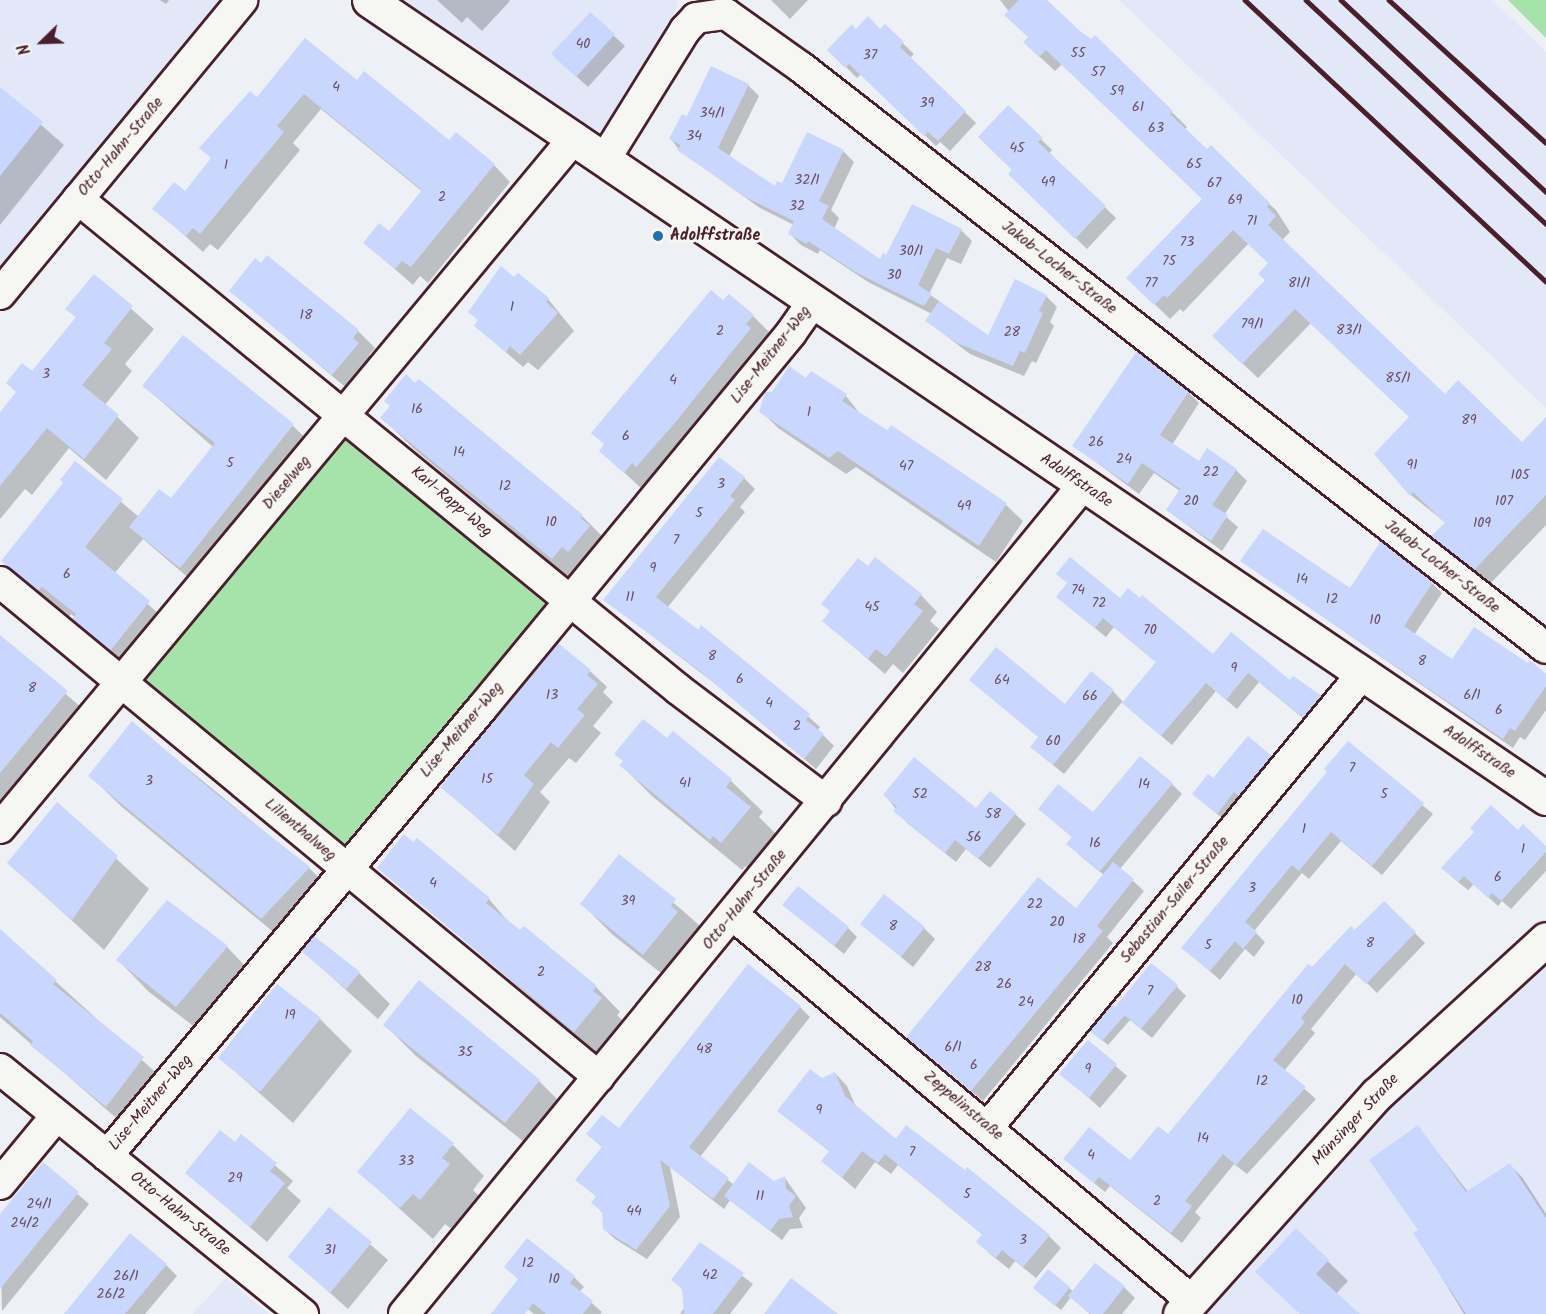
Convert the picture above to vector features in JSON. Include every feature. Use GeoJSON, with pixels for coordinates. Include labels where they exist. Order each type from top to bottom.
{"type":"FeatureCollection","features":[{"type":"Feature","properties":{"kind":"street","name":"Otto-Hahn-Straße"},"geometry":{"type":"LineString","coordinates":[[0,294],[242,0]]}},
{"type":"Feature","properties":{"kind":"street","name":"Adolffstraße"},"geometry":{"type":"LineString","coordinates":[[369,0],[1546,798]]}},
{"type":"Feature","properties":{"kind":"street","name":"Jakob-Locher-Straße"},"geometry":{"type":"LineString","coordinates":[[605,159],[685,30],[696,18],[726,14],[811,75],[1546,648]]}},
{"type":"Feature","properties":{"kind":"street","name":"Dieselweg"},"geometry":{"type":"LineString","coordinates":[[0,828],[574,138]]}},
{"type":"Feature","properties":{"kind":"street","name":"Karl-Rapp-Weg"},"geometry":{"type":"LineString","coordinates":[[78,199],[345,414],[678,689],[826,801]]}},
{"type":"Feature","properties":{"kind":"street","name":"Lise-Meitner-Weg"},"geometry":{"type":"LineString","coordinates":[[107,1156],[791,333],[813,301]]}},
{"type":"Feature","properties":{"kind":"street","name":"Otto-Hahn-Straße"},"geometry":{"type":"LineString","coordinates":[[404,1314],[1083,485]]}},
{"type":"Feature","properties":{"kind":"street","name":"Lilienthalweg"},"geometry":{"type":"LineString","coordinates":[[0,582],[599,1077]]}},
{"type":"Feature","properties":{"kind":"street","name":"Sebastian-Sailer-Straße"},"geometry":{"type":"LineString","coordinates":[[988,1127],[1363,673]]}},
{"type":"Feature","properties":{"kind":"street","name":"Zeppelinstraße"},"geometry":{"type":"LineString","coordinates":[[733,915],[988,1127],[1185,1307]]}},
{"type":"Feature","properties":{"kind":"street","name":"Münsinger Straße"},"geometry":{"type":"LineString","coordinates":[[1185,1307],[1377,1094],[1546,939]]}},
{"type":"Feature","properties":{"kind":"street","name":"Otto-Hahn-Straße"},"geometry":{"type":"LineString","coordinates":[[0,1069],[303,1314]]}},
{"type":"Feature","properties":{"kind":"street"},"geometry":{"type":"LineString","coordinates":[[0,1184],[57,1115]]}},
{"type":"Feature","properties":{"kind":"shaded area"},"geometry":{"type":"Polygon","coordinates":[[[0,0],[224,0],[0,272],[0,0]]]}},
{"type":"Feature","properties":{"kind":"shaded area"},"geometry":{"type":"Polygon","coordinates":[[[369,0],[678,0],[661,70],[605,159],[369,0]]]}},
{"type":"Feature","properties":{"kind":"shaded area"},"geometry":{"type":"Polygon","coordinates":[[[1119,0],[1493,0],[1546,52],[1546,408],[1119,0]]]}},
{"type":"Feature","properties":{"kind":"shaded area"},"geometry":{"type":"Polygon","coordinates":[[[1546,940],[1546,1314],[1180,1314],[1546,940]]]}},
{"type":"Feature","properties":{"kind":"shaded area"},"geometry":{"type":"Polygon","coordinates":[[[226,1278],[269,1314],[193,1314],[226,1278]]]}},
{"type":"Feature","properties":{"kind":"green space"},"geometry":{"type":"Polygon","coordinates":[[[1508,0],[1546,0],[1546,38],[1508,0]]]}},
{"type":"Feature","properties":{"kind":"green space"},"geometry":{"type":"Polygon","coordinates":[[[343,437],[548,606],[346,849],[141,680],[343,437]]]}},
{"type":"Feature","properties":{"kind":"building"},"geometry":{"type":"Polygon","coordinates":[[[1019,0],[1047,0],[1080,31],[1091,39],[1095,35],[1173,111],[1170,114],[1207,149],[1211,145],[1270,203],[1267,207],[1276,216],[1268,225],[1445,394],[1458,380],[1522,442],[1546,417],[1546,495],[1474,570],[1431,536],[1445,523],[1413,492],[1410,496],[1374,454],[1409,417],[1295,309],[1242,364],[1212,336],[1265,280],[1258,274],[1268,263],[1233,230],[1167,298],[1164,295],[1154,305],[1126,278],[1202,199],[1046,50],[1039,57],[1023,42],[1028,37],[1004,15],[1019,0]]]}},
{"type":"Feature","properties":{"kind":"building"},"geometry":{"type":"Polygon","coordinates":[[[590,12],[615,34],[576,77],[551,54],[590,12]]]}},
{"type":"Feature","properties":{"kind":"building"},"geometry":{"type":"Polygon","coordinates":[[[868,16],[880,29],[885,24],[904,42],[900,47],[966,111],[938,141],[928,132],[924,136],[849,64],[845,68],[827,50],[852,24],[856,29],[868,16]]]}},
{"type":"Feature","properties":{"kind":"building"},"geometry":{"type":"Polygon","coordinates":[[[305,38],[357,80],[364,71],[449,140],[456,132],[495,164],[411,267],[402,261],[395,269],[363,243],[379,223],[389,231],[422,190],[304,94],[277,126],[284,132],[200,234],[193,228],[186,236],[152,209],[174,182],[185,191],[211,158],[199,148],[250,91],[257,97],[305,38]]]}},
{"type":"Feature","properties":{"kind":"building"},"geometry":{"type":"Polygon","coordinates":[[[711,66],[749,84],[718,148],[775,186],[777,181],[782,183],[807,132],[844,150],[819,201],[829,206],[822,219],[880,259],[883,253],[886,255],[912,204],[962,229],[949,254],[936,248],[918,285],[932,294],[924,306],[855,272],[808,241],[807,244],[788,234],[794,221],[747,198],[677,150],[681,145],[669,139],[682,114],[687,116],[711,66]]]}},
{"type":"Feature","properties":{"kind":"building"},"geometry":{"type":"Polygon","coordinates":[[[0,87],[43,122],[0,176],[0,87]]]}},
{"type":"Feature","properties":{"kind":"building"},"geometry":{"type":"Polygon","coordinates":[[[1008,105],[1043,138],[1038,142],[1106,206],[1075,239],[1008,174],[1012,170],[978,137],[1008,105]]]}},
{"type":"Feature","properties":{"kind":"building"},"geometry":{"type":"Polygon","coordinates":[[[267,255],[359,330],[353,338],[359,343],[332,375],[229,291],[255,258],[261,263],[267,255]]]}},
{"type":"Feature","properties":{"kind":"building"},"geometry":{"type":"Polygon","coordinates":[[[501,266],[514,277],[518,273],[549,298],[546,302],[558,313],[520,355],[510,346],[506,352],[474,326],[478,320],[468,312],[501,266]]]}},
{"type":"Feature","properties":{"kind":"building"},"geometry":{"type":"Polygon","coordinates":[[[94,274],[133,306],[104,343],[112,349],[82,385],[119,415],[84,459],[47,428],[0,486],[0,412],[16,392],[6,383],[22,363],[32,371],[76,317],[65,309],[94,274]]]}},
{"type":"Feature","properties":{"kind":"building"},"geometry":{"type":"Polygon","coordinates":[[[1015,279],[1047,295],[1039,311],[1043,313],[1025,353],[1020,351],[1013,366],[957,343],[925,321],[939,301],[988,335],[1015,279]]]}},
{"type":"Feature","properties":{"kind":"building"},"geometry":{"type":"Polygon","coordinates":[[[711,290],[723,300],[729,294],[754,315],[746,324],[751,328],[674,424],[636,467],[632,463],[624,473],[599,451],[604,444],[591,433],[711,290]]]}},
{"type":"Feature","properties":{"kind":"building"},"geometry":{"type":"Polygon","coordinates":[[[183,335],[294,424],[180,568],[129,527],[159,489],[171,498],[215,443],[142,386],[183,335]]]}},
{"type":"Feature","properties":{"kind":"building"},"geometry":{"type":"Polygon","coordinates":[[[1137,351],[1189,391],[1160,435],[1199,461],[1207,448],[1237,469],[1212,505],[1228,515],[1211,541],[1166,510],[1180,489],[1142,463],[1128,484],[1072,446],[1137,351]]]}},
{"type":"Feature","properties":{"kind":"building"},"geometry":{"type":"Polygon","coordinates":[[[789,366],[806,378],[811,371],[847,394],[842,401],[887,430],[891,425],[1007,503],[979,546],[838,451],[829,458],[759,412],[765,392],[772,392],[789,366]]]}},
{"type":"Feature","properties":{"kind":"building"},"geometry":{"type":"Polygon","coordinates":[[[406,374],[415,383],[419,379],[583,515],[581,518],[590,526],[568,552],[562,547],[552,559],[380,418],[390,406],[384,401],[406,374]]]}},
{"type":"Feature","properties":{"kind":"building"},"geometry":{"type":"Polygon","coordinates":[[[719,457],[745,477],[730,496],[735,500],[656,597],[698,630],[701,625],[810,714],[806,720],[824,734],[804,759],[700,671],[603,600],[719,457]]]}},
{"type":"Feature","properties":{"kind":"building"},"geometry":{"type":"Polygon","coordinates":[[[75,461],[123,499],[85,547],[150,601],[110,651],[72,619],[76,614],[42,587],[38,591],[1,561],[63,483],[60,480],[75,461]]]}},
{"type":"Feature","properties":{"kind":"building"},"geometry":{"type":"Polygon","coordinates":[[[1263,529],[1350,588],[1381,541],[1433,582],[1404,626],[1452,659],[1474,627],[1528,663],[1530,660],[1546,674],[1546,686],[1515,731],[1510,728],[1503,739],[1240,561],[1263,529]]]}},
{"type":"Feature","properties":{"kind":"building"},"geometry":{"type":"Polygon","coordinates":[[[875,557],[922,594],[914,604],[923,611],[886,657],[876,649],[868,659],[822,621],[830,611],[821,604],[858,558],[868,566],[875,557]]]}},
{"type":"Feature","properties":{"kind":"building"},"geometry":{"type":"Polygon","coordinates":[[[1070,557],[1120,598],[1128,588],[1140,598],[1142,595],[1213,654],[1231,632],[1290,680],[1293,676],[1322,696],[1304,718],[1248,673],[1226,700],[1206,683],[1161,736],[1122,703],[1156,662],[1103,618],[1095,628],[1056,597],[1067,583],[1056,574],[1070,557]]]}},
{"type":"Feature","properties":{"kind":"building"},"geometry":{"type":"Polygon","coordinates":[[[0,635],[68,691],[0,773],[0,635]]]}},
{"type":"Feature","properties":{"kind":"building"},"geometry":{"type":"Polygon","coordinates":[[[558,643],[591,670],[587,675],[598,684],[577,709],[585,715],[558,748],[551,742],[524,775],[534,784],[498,835],[440,787],[558,643]]]}},
{"type":"Feature","properties":{"kind":"building"},"geometry":{"type":"Polygon","coordinates":[[[996,647],[1065,704],[1091,671],[1114,690],[1053,765],[1030,747],[1038,737],[969,680],[996,647]]]}},
{"type":"Feature","properties":{"kind":"building"},"geometry":{"type":"Polygon","coordinates":[[[643,719],[667,738],[673,731],[732,779],[726,787],[751,807],[721,843],[713,836],[710,840],[619,765],[623,761],[614,754],[643,719]]]}},
{"type":"Feature","properties":{"kind":"building"},"geometry":{"type":"Polygon","coordinates":[[[132,721],[209,788],[310,867],[261,919],[88,776],[132,721]]]}},
{"type":"Feature","properties":{"kind":"building"},"geometry":{"type":"Polygon","coordinates":[[[1248,736],[1272,756],[1239,796],[1234,792],[1217,814],[1192,794],[1208,774],[1213,778],[1248,736]]]}},
{"type":"Feature","properties":{"kind":"building"},"geometry":{"type":"Polygon","coordinates":[[[1348,741],[1424,803],[1372,866],[1331,832],[1299,871],[1292,865],[1245,922],[1257,932],[1243,949],[1235,941],[1210,971],[1181,948],[1327,772],[1324,769],[1348,741]]]}},
{"type":"Feature","properties":{"kind":"building"},"geometry":{"type":"Polygon","coordinates":[[[1140,756],[1173,783],[1100,871],[1066,844],[1072,837],[1038,809],[1058,784],[1093,812],[1140,756]]]}},
{"type":"Feature","properties":{"kind":"building"},"geometry":{"type":"Polygon","coordinates":[[[914,757],[976,808],[990,791],[1016,813],[978,859],[955,840],[945,853],[893,811],[897,807],[883,795],[914,757]]]}},
{"type":"Feature","properties":{"kind":"building"},"geometry":{"type":"Polygon","coordinates":[[[57,802],[118,856],[72,920],[7,863],[57,802]]]}},
{"type":"Feature","properties":{"kind":"building"},"geometry":{"type":"Polygon","coordinates":[[[1491,805],[1518,830],[1523,824],[1546,846],[1546,852],[1501,901],[1492,893],[1488,898],[1464,876],[1458,882],[1441,868],[1474,832],[1470,828],[1491,805]]]}},
{"type":"Feature","properties":{"kind":"building"},"geometry":{"type":"Polygon","coordinates":[[[404,834],[413,842],[417,838],[490,898],[486,903],[520,930],[524,926],[597,986],[593,991],[602,998],[574,1032],[377,868],[404,834]]]}},
{"type":"Feature","properties":{"kind":"building"},"geometry":{"type":"Polygon","coordinates":[[[619,854],[676,899],[671,906],[678,912],[643,955],[580,904],[619,854]]]}},
{"type":"Feature","properties":{"kind":"building"},"geometry":{"type":"Polygon","coordinates":[[[1113,862],[1134,879],[1097,926],[1103,931],[971,1091],[906,1037],[1038,877],[1076,908],[1113,862]]]}},
{"type":"Feature","properties":{"kind":"building"},"geometry":{"type":"Polygon","coordinates":[[[798,886],[849,927],[834,946],[782,905],[798,886]]]}},
{"type":"Feature","properties":{"kind":"building"},"geometry":{"type":"Polygon","coordinates":[[[884,894],[925,927],[901,957],[860,924],[884,894]]]}},
{"type":"Feature","properties":{"kind":"building"},"geometry":{"type":"Polygon","coordinates":[[[167,900],[228,946],[176,1007],[116,960],[167,900]]]}},
{"type":"Feature","properties":{"kind":"building"},"geometry":{"type":"Polygon","coordinates":[[[1384,901],[1416,932],[1366,984],[1345,964],[1301,1018],[1305,1022],[1273,1060],[1306,1087],[1236,1165],[1223,1154],[1185,1201],[1192,1206],[1171,1233],[1099,1177],[1094,1183],[1063,1159],[1089,1127],[1130,1160],[1158,1126],[1168,1134],[1308,964],[1312,967],[1351,926],[1355,930],[1384,901]]]}},
{"type":"Feature","properties":{"kind":"building"},"geometry":{"type":"Polygon","coordinates":[[[0,929],[57,980],[53,984],[144,1057],[106,1107],[30,1045],[33,1041],[0,1013],[0,929]]]}},
{"type":"Feature","properties":{"kind":"building"},"geometry":{"type":"Polygon","coordinates":[[[314,936],[360,972],[346,989],[301,951],[314,936]]]}},
{"type":"Feature","properties":{"kind":"building"},"geometry":{"type":"Polygon","coordinates":[[[1151,963],[1178,985],[1141,1029],[1115,1007],[1151,963]]]}},
{"type":"Feature","properties":{"kind":"building"},"geometry":{"type":"Polygon","coordinates":[[[748,964],[801,1006],[689,1147],[729,1178],[713,1199],[660,1160],[670,1206],[636,1250],[603,1229],[602,1211],[591,1203],[596,1196],[575,1180],[602,1147],[586,1134],[602,1115],[619,1128],[748,964]]]}},
{"type":"Feature","properties":{"kind":"building"},"geometry":{"type":"Polygon","coordinates":[[[419,980],[540,1080],[505,1123],[383,1025],[419,980]]]}},
{"type":"Feature","properties":{"kind":"building"},"geometry":{"type":"Polygon","coordinates":[[[277,984],[321,1018],[260,1092],[218,1058],[277,984]]]}},
{"type":"Feature","properties":{"kind":"building"},"geometry":{"type":"Polygon","coordinates":[[[1112,1004],[1125,1015],[1102,1041],[1090,1031],[1112,1004]]]}},
{"type":"Feature","properties":{"kind":"building"},"geometry":{"type":"Polygon","coordinates":[[[1088,1040],[1117,1064],[1089,1098],[1059,1074],[1088,1040]]]}},
{"type":"Feature","properties":{"kind":"building"},"geometry":{"type":"Polygon","coordinates":[[[810,1069],[822,1078],[835,1072],[845,1096],[896,1139],[906,1125],[965,1170],[967,1167],[1050,1235],[1023,1267],[1002,1250],[996,1258],[976,1242],[982,1234],[885,1154],[878,1163],[862,1151],[842,1178],[821,1161],[829,1151],[777,1111],[810,1069]]]}},
{"type":"Feature","properties":{"kind":"building"},"geometry":{"type":"Polygon","coordinates":[[[410,1108],[454,1143],[442,1158],[450,1164],[420,1200],[413,1194],[400,1208],[357,1172],[410,1108]]]}},
{"type":"Feature","properties":{"kind":"building"},"geometry":{"type":"Polygon","coordinates":[[[1418,1125],[1466,1192],[1510,1163],[1546,1218],[1546,1314],[1466,1314],[1413,1233],[1418,1230],[1369,1160],[1418,1125]]]}},
{"type":"Feature","properties":{"kind":"building"},"geometry":{"type":"Polygon","coordinates":[[[220,1130],[235,1142],[241,1134],[277,1163],[270,1171],[285,1183],[250,1227],[185,1173],[220,1130]]]}},
{"type":"Feature","properties":{"kind":"building"},"geometry":{"type":"Polygon","coordinates":[[[43,1162],[79,1192],[0,1289],[0,1214],[43,1162]]]}},
{"type":"Feature","properties":{"kind":"building"},"geometry":{"type":"Polygon","coordinates":[[[749,1162],[774,1181],[785,1176],[786,1189],[796,1196],[789,1206],[793,1217],[779,1219],[770,1231],[724,1196],[749,1162]]]}},
{"type":"Feature","properties":{"kind":"building"},"geometry":{"type":"Polygon","coordinates":[[[329,1207],[372,1242],[330,1293],[288,1257],[329,1207]]]}},
{"type":"Feature","properties":{"kind":"building"},"geometry":{"type":"Polygon","coordinates":[[[1296,1228],[1329,1260],[1316,1274],[1360,1314],[1300,1314],[1255,1272],[1296,1228]]]}},
{"type":"Feature","properties":{"kind":"building"},"geometry":{"type":"Polygon","coordinates":[[[130,1233],[167,1264],[125,1314],[64,1314],[130,1233]]]}},
{"type":"Feature","properties":{"kind":"building"},"geometry":{"type":"Polygon","coordinates":[[[527,1238],[575,1276],[570,1283],[593,1301],[583,1314],[546,1314],[533,1303],[525,1314],[491,1314],[518,1279],[504,1267],[527,1238]]]}},
{"type":"Feature","properties":{"kind":"building"},"geometry":{"type":"Polygon","coordinates":[[[700,1242],[744,1273],[713,1314],[684,1314],[682,1288],[671,1280],[700,1242]]]}},
{"type":"Feature","properties":{"kind":"building"},"geometry":{"type":"Polygon","coordinates":[[[1095,1263],[1125,1286],[1103,1314],[1091,1314],[1068,1296],[1095,1263]]]}},
{"type":"Feature","properties":{"kind":"building"},"geometry":{"type":"Polygon","coordinates":[[[1048,1269],[1070,1287],[1055,1306],[1033,1288],[1048,1269]]]}},
{"type":"Feature","properties":{"kind":"building"},"geometry":{"type":"Polygon","coordinates":[[[791,1278],[838,1314],[764,1314],[791,1278]]]}},
{"type":"Feature","properties":{"kind":"railway"},"geometry":{"type":"LineString","coordinates":[[1245,0],[1546,282]]}},
{"type":"Feature","properties":{"kind":"railway"},"geometry":{"type":"LineString","coordinates":[[1306,0],[1546,224]]}},
{"type":"Feature","properties":{"kind":"railway"},"geometry":{"type":"LineString","coordinates":[[1341,0],[1546,192]]}},
{"type":"Feature","properties":{"kind":"railway"},"geometry":{"type":"LineString","coordinates":[[1389,0],[1546,143]]}},
{"type":"Feature","properties":{"kind":"place","name":"Adolffstraße"},"geometry":{"type":"Point","coordinates":[658,236]}}]}
